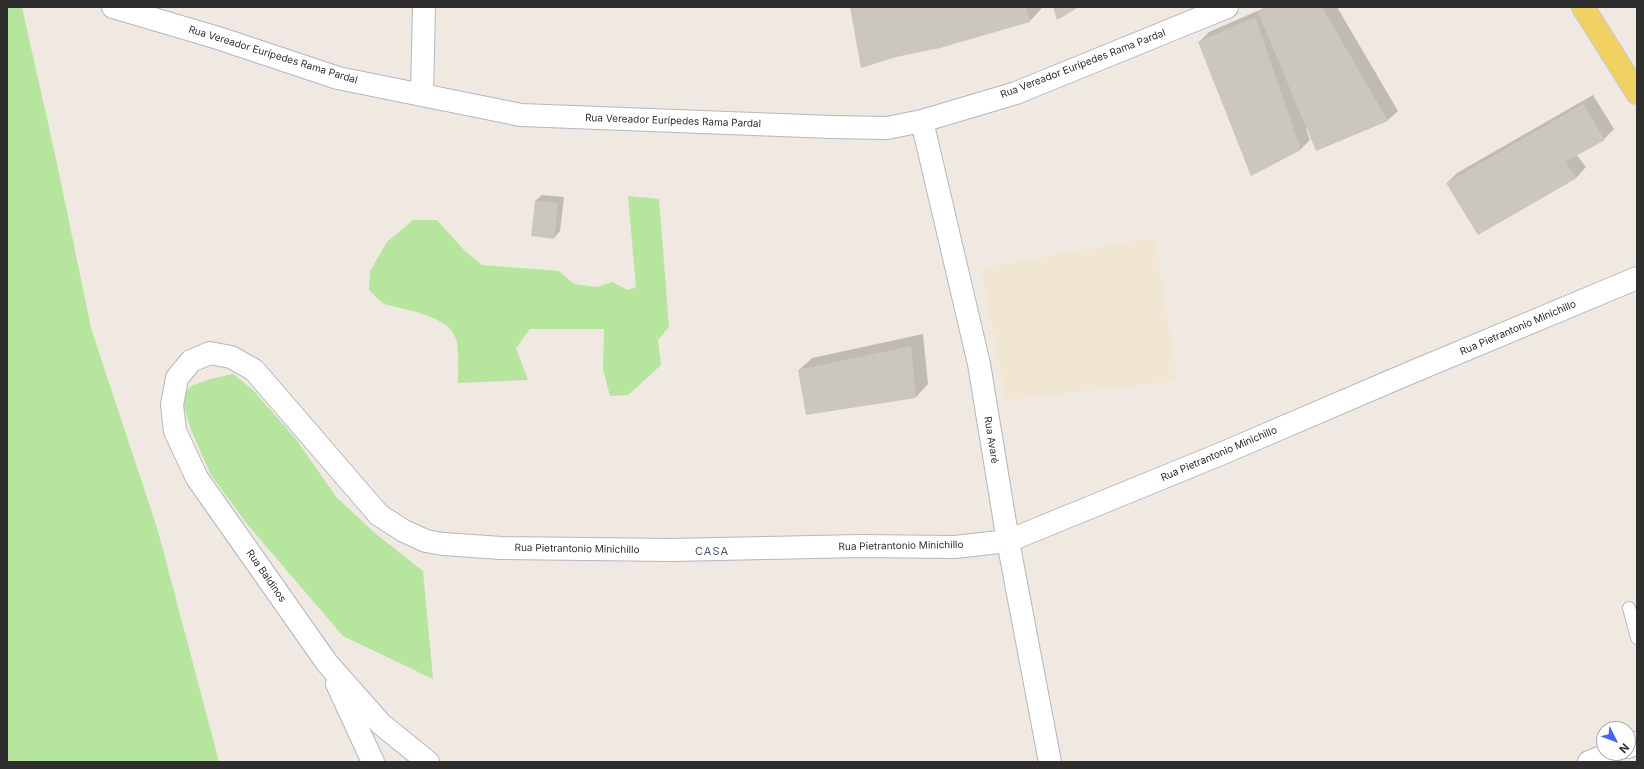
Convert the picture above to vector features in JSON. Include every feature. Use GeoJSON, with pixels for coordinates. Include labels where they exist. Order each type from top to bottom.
{"type":"FeatureCollection","features":[{"type":"Feature","properties":{"kind":"main road"},"geometry":{"type":"LineString","coordinates":[[1583,7],[1637,93]]}},
{"type":"Feature","properties":{"kind":"street","name":"Rua Vereador Eurípedes Rama Pardal"},"geometry":{"type":"LineString","coordinates":[[113,7],[218,38],[338,78],[528,115],[887,128],[922,121],[1016,92],[1227,7]]}},
{"type":"Feature","properties":{"kind":"street"},"geometry":{"type":"LineString","coordinates":[[422,95],[424,7]]}},
{"type":"Feature","properties":{"kind":"street","name":"Rua Avaré"},"geometry":{"type":"LineString","coordinates":[[922,121],[978,364],[1008,541],[1050,762]]}},
{"type":"Feature","properties":{"kind":"street","name":"Rua Pietrantonio Minichillo"},"geometry":{"type":"LineString","coordinates":[[190,361],[210,353],[231,357],[254,370],[379,515],[404,531],[426,541],[443,544],[501,548],[671,550],[860,546],[955,547],[1008,541],[1223,453],[1637,278]]}},
{"type":"Feature","properties":{"kind":"street","name":"Rua Baldinos"},"geometry":{"type":"LineString","coordinates":[[190,361],[177,378],[172,405],[175,431],[197,478],[327,663],[381,724],[428,762]]}},
{"type":"Feature","properties":{"kind":"street"},"geometry":{"type":"LineString","coordinates":[[327,663],[373,762]]}},
{"type":"Feature","properties":{"kind":"lane"},"geometry":{"type":"LineString","coordinates":[[1629,608],[1637,638]]}},
{"type":"Feature","properties":{"kind":"shaded area"},"geometry":{"type":"Polygon","coordinates":[[[1155,237],[1177,381],[1006,400],[981,268],[1155,237]]]}},
{"type":"Feature","properties":{"kind":"green space"},"geometry":{"type":"Polygon","coordinates":[[[7,7],[22,7],[58,168],[91,328],[158,531],[219,762],[7,762],[7,7]]]}},
{"type":"Feature","properties":{"kind":"green space"},"geometry":{"type":"Polygon","coordinates":[[[628,196],[659,199],[669,327],[658,340],[661,365],[628,395],[610,396],[603,369],[604,329],[530,329],[516,348],[528,380],[458,383],[457,343],[454,334],[447,326],[438,320],[416,312],[385,304],[369,290],[370,271],[387,242],[413,220],[437,220],[465,251],[482,265],[559,271],[574,284],[597,287],[612,282],[628,290],[636,287],[628,196]]]}},
{"type":"Feature","properties":{"kind":"green space"},"geometry":{"type":"Polygon","coordinates":[[[233,374],[252,389],[295,438],[337,498],[376,534],[423,571],[433,679],[343,636],[247,524],[211,475],[191,430],[181,397],[191,386],[210,379],[233,374]]]}},
{"type":"Feature","properties":{"kind":"building"},"geometry":{"type":"Polygon","coordinates":[[[850,7],[1026,7],[1030,22],[940,48],[896,57],[861,68],[850,7]]]}},
{"type":"Feature","properties":{"kind":"building"},"geometry":{"type":"Polygon","coordinates":[[[1053,7],[1079,7],[1057,20],[1053,7]]]}},
{"type":"Feature","properties":{"kind":"building"},"geometry":{"type":"Polygon","coordinates":[[[1270,7],[1322,7],[1388,121],[1316,151],[1258,12],[1270,7]]]}},
{"type":"Feature","properties":{"kind":"building"},"geometry":{"type":"Polygon","coordinates":[[[1255,17],[1301,150],[1251,176],[1198,42],[1255,17]]]}},
{"type":"Feature","properties":{"kind":"building"},"geometry":{"type":"Polygon","coordinates":[[[1583,104],[1605,140],[1565,162],[1577,178],[1478,235],[1446,183],[1583,104]]]}},
{"type":"Feature","properties":{"kind":"building"},"geometry":{"type":"Polygon","coordinates":[[[535,201],[558,203],[554,239],[531,236],[535,201]]]}},
{"type":"Feature","properties":{"kind":"building"},"geometry":{"type":"Polygon","coordinates":[[[911,346],[916,398],[806,415],[798,370],[911,346]]]}},
{"type":"Feature","properties":{"kind":"district","name":"CASA"},"geometry":{"type":"Point","coordinates":[712,552]}}]}
